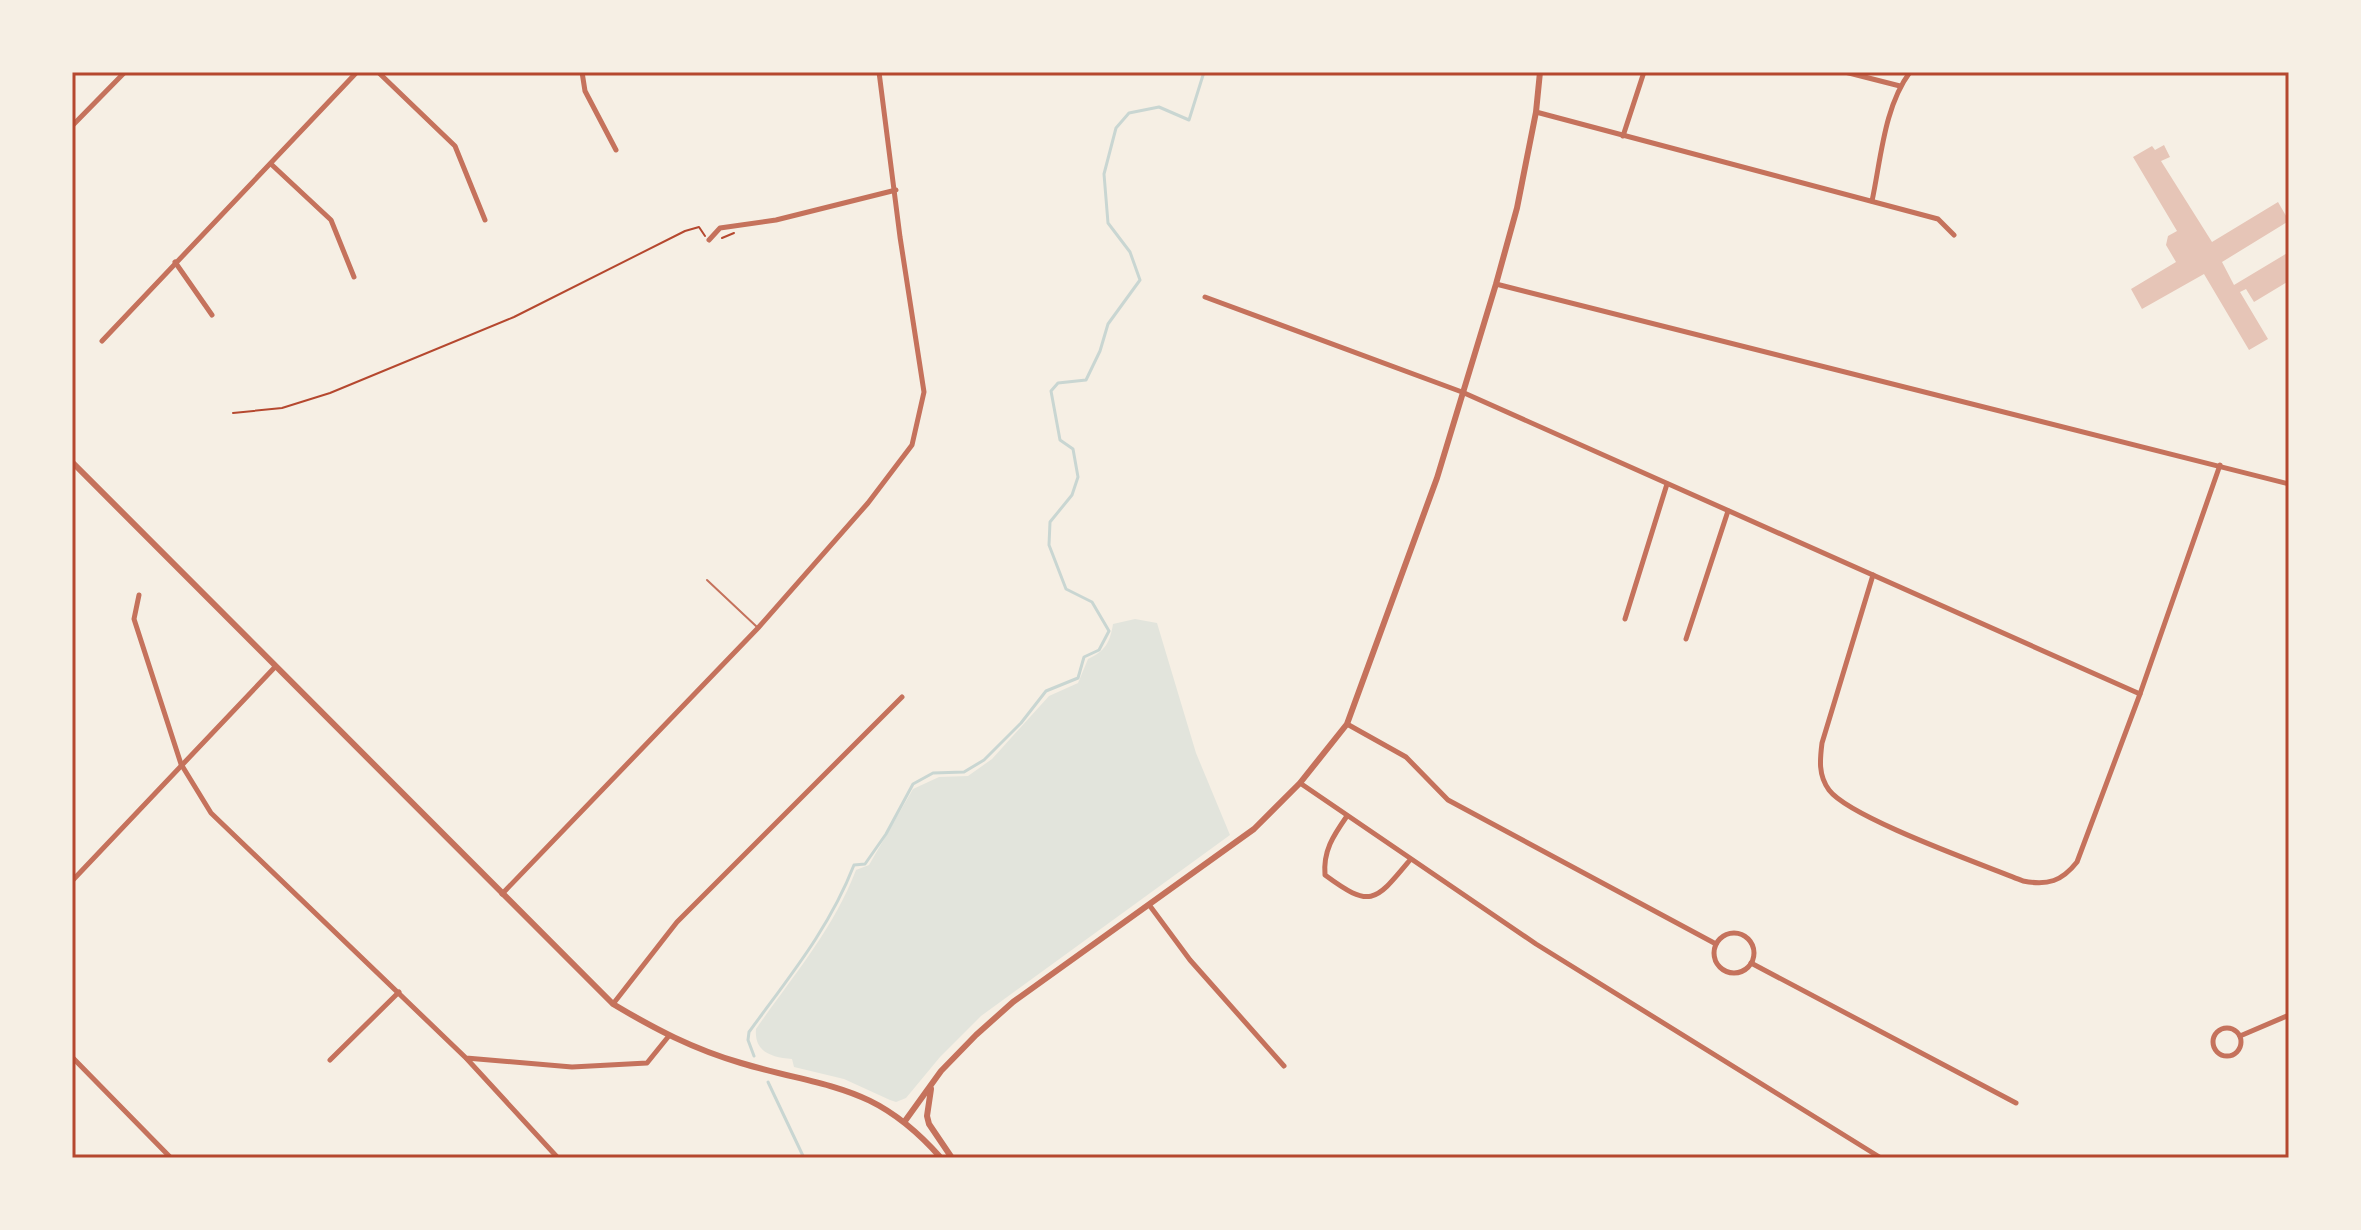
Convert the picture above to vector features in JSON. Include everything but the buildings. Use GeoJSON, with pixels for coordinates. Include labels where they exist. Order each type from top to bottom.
{"type":"FeatureCollection","features":[{"type":"Feature","properties":{"kind":"street"},"geometry":{"type":"LineString","coordinates":[[72,126],[125,72]]}},
{"type":"Feature","properties":{"kind":"street"},"geometry":{"type":"LineString","coordinates":[[102,341],[357,72]]}},
{"type":"Feature","properties":{"kind":"street"},"geometry":{"type":"LineString","coordinates":[[378,72],[455,146],[485,220]]}},
{"type":"Feature","properties":{"kind":"street"},"geometry":{"type":"LineString","coordinates":[[582,72],[585,91],[616,150]]}},
{"type":"Feature","properties":{"kind":"street"},"geometry":{"type":"LineString","coordinates":[[502,894],[758,628],[868,503],[912,445],[924,392],[879,72]]}},
{"type":"Feature","properties":{"kind":"street"},"geometry":{"type":"LineString","coordinates":[[905,1121],[941,1071],[976,1035],[1013,1002],[1254,829],[1300,783],[1347,724],[1437,478],[1496,284],[1517,208],[1536,112],[1540,72]]}},
{"type":"Feature","properties":{"kind":"street"},"geometry":{"type":"LineString","coordinates":[[1623,136],[1644,72]]}},
{"type":"Feature","properties":{"kind":"street"},"geometry":{"type":"LineString","coordinates":[[1845,72],[1900,86]]}},
{"type":"Feature","properties":{"kind":"street"},"geometry":{"type":"LineString","coordinates":[[1872,201],[1891,111],[1900,86],[1910,72]]}},
{"type":"Feature","properties":{"kind":"street"},"geometry":{"type":"LineString","coordinates":[[1536,112],[1938,219],[1954,235]]}},
{"type":"Feature","properties":{"kind":"street"},"geometry":{"type":"LineString","coordinates":[[271,164],[331,220],[354,277]]}},
{"type":"Feature","properties":{"kind":"street"},"geometry":{"type":"LineString","coordinates":[[709,240],[720,228],[776,220],[896,190]]}},
{"type":"Feature","properties":{"kind":"street"},"geometry":{"type":"LineString","coordinates":[[175,262],[212,315]]}},
{"type":"Feature","properties":{"kind":"street"},"geometry":{"type":"LineString","coordinates":[[1496,284],[2289,484]]}},
{"type":"Feature","properties":{"kind":"street"},"geometry":{"type":"LineString","coordinates":[[1205,297],[1462,392],[2140,694]]}},
{"type":"Feature","properties":{"kind":"street"},"geometry":{"type":"LineString","coordinates":[[72,462],[613,1004],[668,1037],[740,1063],[846,1090],[884,1107],[905,1121],[941,1158]]}},
{"type":"Feature","properties":{"kind":"street"},"geometry":{"type":"LineString","coordinates":[[1873,575],[1822,743],[1820,763],[1823,781],[1839,800],[1870,818],[2023,881],[2040,884],[2055,882],[2067,875],[2077,862],[2220,465]]}},
{"type":"Feature","properties":{"kind":"street"},"geometry":{"type":"LineString","coordinates":[[1625,619],[1667,484]]}},
{"type":"Feature","properties":{"kind":"street"},"geometry":{"type":"LineString","coordinates":[[1686,639],[1728,511]]}},
{"type":"Feature","properties":{"kind":"street"},"geometry":{"type":"LineString","coordinates":[[139,595],[134,619],[181,764],[211,813],[466,1058],[558,1158]]}},
{"type":"Feature","properties":{"kind":"street"},"geometry":{"type":"LineString","coordinates":[[72,881],[275,667]]}},
{"type":"Feature","properties":{"kind":"street"},"geometry":{"type":"LineString","coordinates":[[613,1004],[677,922],[902,697]]}},
{"type":"Feature","properties":{"kind":"street"},"geometry":{"type":"LineString","coordinates":[[1347,724],[1406,757],[1448,800],[1716,944]]}},
{"type":"Feature","properties":{"kind":"street"},"geometry":{"type":"LineString","coordinates":[[1300,783],[1536,944],[1881,1158]]}},
{"type":"Feature","properties":{"kind":"street"},"geometry":{"type":"LineString","coordinates":[[1347,816],[1324,857],[1325,875],[1348,892],[1363,899],[1377,895],[1410,860]]}},
{"type":"Feature","properties":{"kind":"street"},"geometry":{"type":"LineString","coordinates":[[1150,906],[1190,960],[1284,1066]]}},
{"type":"Feature","properties":{"kind":"street"},"geometry":{"type":"LineString","coordinates":[[1733,933],[1744,935],[1754,953],[1751,963],[1744,970],[1734,973],[1724,970],[1717,963],[1714,953],[1716,944],[1723,936],[1733,933]]}},
{"type":"Feature","properties":{"kind":"street"},"geometry":{"type":"LineString","coordinates":[[1751,963],[2016,1103]]}},
{"type":"Feature","properties":{"kind":"street"},"geometry":{"type":"LineString","coordinates":[[330,1060],[399,992]]}},
{"type":"Feature","properties":{"kind":"street"},"geometry":{"type":"LineString","coordinates":[[2240,1036],[2289,1015]]}},
{"type":"Feature","properties":{"kind":"street"},"geometry":{"type":"LineString","coordinates":[[2221,1029],[2232,1029],[2240,1036],[2240,1047],[2233,1055],[2222,1056],[2214,1048],[2213,1037],[2221,1029]]}},
{"type":"Feature","properties":{"kind":"street"},"geometry":{"type":"LineString","coordinates":[[466,1058],[572,1067],[647,1063],[668,1037]]}},
{"type":"Feature","properties":{"kind":"street"},"geometry":{"type":"LineString","coordinates":[[72,1057],[171,1158]]}},
{"type":"Feature","properties":{"kind":"street"},"geometry":{"type":"LineString","coordinates":[[931,1085],[927,1116],[929,1124],[952,1158]]}},
{"type":"Feature","properties":{"kind":"lane"},"geometry":{"type":"LineString","coordinates":[[707,580],[758,628]]}},
{"type":"Feature","properties":{"kind":"path"},"geometry":{"type":"LineString","coordinates":[[233,413],[282,408],[330,393],[514,317],[685,231],[699,227],[709,240],[730,236],[739,229]]}},
{"type":"Feature","properties":{"kind":"shaded area"},"geometry":{"type":"Polygon","coordinates":[[[1135,619],[1157,623],[1196,753],[1230,835],[981,1016],[940,1057],[906,1098],[896,1102],[844,1079],[794,1067],[792,1059],[765,1052],[758,1043],[756,1029],[824,933],[856,870],[869,865],[913,789],[939,777],[968,776],[992,759],[1049,696],[1078,683],[1088,659],[1106,646],[1113,624],[1135,619]]]}},
{"type":"Feature","properties":{"kind":"waterway"},"geometry":{"type":"LineString","coordinates":[[754,1056],[748,1040],[749,1032],[820,931],[854,865],[865,864],[886,834],[913,784],[933,773],[964,772],[984,760],[1021,723],[1046,691],[1078,678],[1084,657],[1099,650],[1109,631],[1092,602],[1066,589],[1049,545],[1050,522],[1072,495],[1078,477],[1073,449],[1060,440],[1051,391],[1058,383],[1086,380],[1100,351],[1108,324],[1140,280],[1130,252],[1108,223],[1104,174],[1116,128],[1129,113],[1159,107],[1189,120],[1204,72]]}},
{"type":"Feature","properties":{"kind":"waterway"},"geometry":{"type":"LineString","coordinates":[[768,1082],[804,1158]]}}]}
